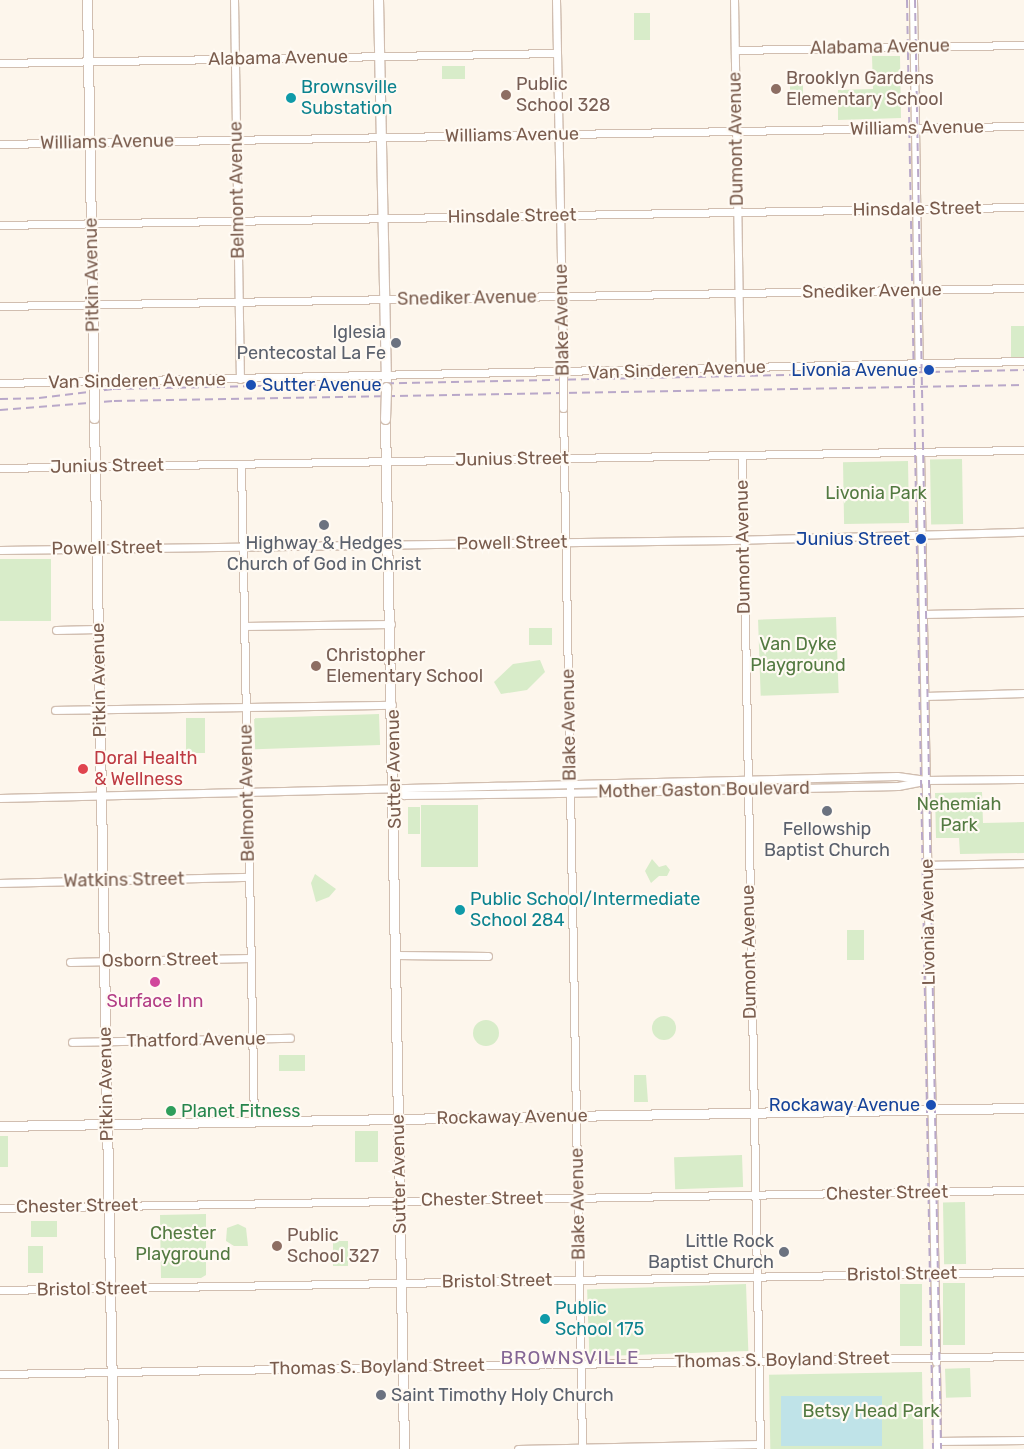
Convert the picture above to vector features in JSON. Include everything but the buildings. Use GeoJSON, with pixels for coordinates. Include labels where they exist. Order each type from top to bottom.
{"type":"FeatureCollection","features":[{"type":"Feature","properties":{"kind":"street","name":"Pitkin Avenue"},"geometry":{"type":"LineString","coordinates":[[86,0],[113,1449]]}},
{"type":"Feature","properties":{"kind":"street","name":"Belmont Avenue"},"geometry":{"type":"LineString","coordinates":[[234,0],[240,379]]}},
{"type":"Feature","properties":{"kind":"street","name":"Sutter Avenue"},"geometry":{"type":"LineString","coordinates":[[378,0],[397,955],[404,1449]]}},
{"type":"Feature","properties":{"kind":"street","name":"Blake Avenue"},"geometry":{"type":"LineString","coordinates":[[556,0],[582,1448]]}},
{"type":"Feature","properties":{"kind":"street","name":"Dumont Avenue"},"geometry":{"type":"LineString","coordinates":[[734,0],[740,368]]}},
{"type":"Feature","properties":{"kind":"street"},"geometry":{"type":"LineString","coordinates":[[912,0],[919,363]]}},
{"type":"Feature","properties":{"kind":"street","name":"Alabama Avenue"},"geometry":{"type":"LineString","coordinates":[[735,50],[1024,45]]}},
{"type":"Feature","properties":{"kind":"street","name":"Alabama Avenue"},"geometry":{"type":"LineString","coordinates":[[0,63],[557,54]]}},
{"type":"Feature","properties":{"kind":"street","name":"Williams Avenue"},"geometry":{"type":"LineString","coordinates":[[0,144],[1024,126]]}},
{"type":"Feature","properties":{"kind":"street","name":"Hinsdale Street"},"geometry":{"type":"LineString","coordinates":[[0,225],[1024,207]]}},
{"type":"Feature","properties":{"kind":"street","name":"Snediker Avenue"},"geometry":{"type":"LineString","coordinates":[[0,306],[1024,288]]}},
{"type":"Feature","properties":{"kind":"street","name":"Van Sinderen Avenue"},"geometry":{"type":"LineString","coordinates":[[0,383],[94,385],[240,379],[562,374],[1024,361]]}},
{"type":"Feature","properties":{"kind":"street","name":"Junius Street"},"geometry":{"type":"LineString","coordinates":[[0,468],[1024,450]]}},
{"type":"Feature","properties":{"kind":"street","name":"Livonia Avenue"},"geometry":{"type":"LineString","coordinates":[[920,452],[937,1445]]}},
{"type":"Feature","properties":{"kind":"street","name":"Dumont Avenue"},"geometry":{"type":"LineString","coordinates":[[742,455],[746,789],[760,1447]]}},
{"type":"Feature","properties":{"kind":"street","name":"Belmont Avenue"},"geometry":{"type":"LineString","coordinates":[[241,464],[254,1122]]}},
{"type":"Feature","properties":{"kind":"street","name":"Powell Street"},"geometry":{"type":"LineString","coordinates":[[0,550],[743,540],[1024,532]]}},
{"type":"Feature","properties":{"kind":"street"},"geometry":{"type":"LineString","coordinates":[[923,614],[1024,612]]}},
{"type":"Feature","properties":{"kind":"street"},"geometry":{"type":"LineString","coordinates":[[244,626],[391,624]]}},
{"type":"Feature","properties":{"kind":"street"},"geometry":{"type":"LineString","coordinates":[[56,630],[97,628]]}},
{"type":"Feature","properties":{"kind":"street"},"geometry":{"type":"LineString","coordinates":[[925,696],[1024,694]]}},
{"type":"Feature","properties":{"kind":"street"},"geometry":{"type":"LineString","coordinates":[[55,710],[392,705]]}},
{"type":"Feature","properties":{"kind":"street","name":"Mother Gaston Boulevard"},"geometry":{"type":"LineString","coordinates":[[0,798],[394,790],[404,786],[897,776],[926,780],[1024,778]]}},
{"type":"Feature","properties":{"kind":"street","name":"Mother Gaston Boulevard"},"geometry":{"type":"LineString","coordinates":[[394,790],[404,795],[570,793],[898,786],[926,780]]}},
{"type":"Feature","properties":{"kind":"street"},"geometry":{"type":"LineString","coordinates":[[927,865],[1024,863]]}},
{"type":"Feature","properties":{"kind":"street","name":"Watkins Street"},"geometry":{"type":"LineString","coordinates":[[0,883],[249,877]]}},
{"type":"Feature","properties":{"kind":"street"},"geometry":{"type":"LineString","coordinates":[[397,955],[488,956]]}},
{"type":"Feature","properties":{"kind":"street","name":"Osborn Street"},"geometry":{"type":"LineString","coordinates":[[70,962],[250,958]]}},
{"type":"Feature","properties":{"kind":"street","name":"Thatford Avenue"},"geometry":{"type":"LineString","coordinates":[[72,1042],[290,1038]]}},
{"type":"Feature","properties":{"kind":"street","name":"Rockaway Avenue"},"geometry":{"type":"LineString","coordinates":[[0,1126],[1024,1108]]}},
{"type":"Feature","properties":{"kind":"street","name":"Chester Street"},"geometry":{"type":"LineString","coordinates":[[0,1208],[1024,1190]]}},
{"type":"Feature","properties":{"kind":"street","name":"Bristol Street"},"geometry":{"type":"LineString","coordinates":[[0,1290],[1024,1272]]}},
{"type":"Feature","properties":{"kind":"street","name":"Thomas S. Boyland Street"},"geometry":{"type":"LineString","coordinates":[[0,1374],[758,1360],[936,1363],[1024,1356]]}},
{"type":"Feature","properties":{"kind":"street"},"geometry":{"type":"LineString","coordinates":[[937,1445],[1024,1440]]}},
{"type":"Feature","properties":{"kind":"street"},"geometry":{"type":"LineString","coordinates":[[518,1449],[760,1447]]}},
{"type":"Feature","properties":{"kind":"green space"},"geometry":{"type":"Polygon","coordinates":[[[634,13],[650,13],[650,40],[634,40],[634,13]]]}},
{"type":"Feature","properties":{"kind":"green space"},"geometry":{"type":"Polygon","coordinates":[[[872,56],[900,56],[901,118],[838,120],[838,90],[873,89],[872,56]]]}},
{"type":"Feature","properties":{"kind":"green space"},"geometry":{"type":"Polygon","coordinates":[[[442,66],[465,66],[465,79],[442,79],[442,66]]]}},
{"type":"Feature","properties":{"kind":"green space"},"geometry":{"type":"Polygon","coordinates":[[[790,75],[803,75],[803,98],[790,98],[790,75]]]}},
{"type":"Feature","properties":{"kind":"green space"},"geometry":{"type":"Polygon","coordinates":[[[1011,326],[1024,326],[1024,357],[1011,357],[1011,326]]]}},
{"type":"Feature","properties":{"kind":"green space"},"geometry":{"type":"Polygon","coordinates":[[[962,459],[963,524],[931,525],[930,460],[962,459]]]}},
{"type":"Feature","properties":{"kind":"green space","name":"Livonia Park"},"geometry":{"type":"Polygon","coordinates":[[[908,461],[909,523],[844,524],[843,462],[908,461]]]}},
{"type":"Feature","properties":{"kind":"green space"},"geometry":{"type":"Polygon","coordinates":[[[0,559],[51,559],[51,621],[0,621],[0,559]]]}},
{"type":"Feature","properties":{"kind":"green space","name":"Van Dyke Playground"},"geometry":{"type":"Polygon","coordinates":[[[836,617],[839,693],[761,696],[758,620],[836,617]]]}},
{"type":"Feature","properties":{"kind":"green space"},"geometry":{"type":"Polygon","coordinates":[[[529,628],[552,628],[552,645],[529,645],[529,628]]]}},
{"type":"Feature","properties":{"kind":"green space"},"geometry":{"type":"Polygon","coordinates":[[[540,660],[545,672],[527,690],[501,694],[494,682],[513,664],[540,660]]]}},
{"type":"Feature","properties":{"kind":"green space"},"geometry":{"type":"Polygon","coordinates":[[[379,714],[380,745],[255,749],[254,718],[379,714]]]}},
{"type":"Feature","properties":{"kind":"green space"},"geometry":{"type":"Polygon","coordinates":[[[186,718],[205,718],[205,753],[186,753],[186,718]]]}},
{"type":"Feature","properties":{"kind":"green space","name":"Nehemiah Park"},"geometry":{"type":"Polygon","coordinates":[[[982,792],[983,823],[1024,822],[1024,853],[960,854],[959,838],[936,838],[935,793],[982,792]]]}},
{"type":"Feature","properties":{"kind":"green space"},"geometry":{"type":"Polygon","coordinates":[[[421,805],[478,805],[478,867],[421,867],[421,805]]]}},
{"type":"Feature","properties":{"kind":"green space"},"geometry":{"type":"Polygon","coordinates":[[[408,807],[420,807],[420,834],[408,834],[408,807]]]}},
{"type":"Feature","properties":{"kind":"green space"},"geometry":{"type":"Polygon","coordinates":[[[652,859],[659,867],[666,865],[670,870],[667,876],[659,876],[651,883],[645,871],[652,859]]]}},
{"type":"Feature","properties":{"kind":"green space"},"geometry":{"type":"Polygon","coordinates":[[[315,874],[336,889],[329,897],[316,902],[311,883],[315,874]]]}},
{"type":"Feature","properties":{"kind":"green space"},"geometry":{"type":"Polygon","coordinates":[[[847,930],[864,930],[864,960],[847,960],[847,930]]]}},
{"type":"Feature","properties":{"kind":"green space"},"geometry":{"type":"Polygon","coordinates":[[[664,1016],[673,1019],[676,1028],[673,1037],[664,1040],[655,1037],[652,1028],[655,1019],[664,1016]]]}},
{"type":"Feature","properties":{"kind":"green space"},"geometry":{"type":"Polygon","coordinates":[[[486,1020],[495,1024],[499,1033],[495,1042],[486,1046],[477,1042],[473,1033],[477,1024],[486,1020]]]}},
{"type":"Feature","properties":{"kind":"green space"},"geometry":{"type":"Polygon","coordinates":[[[279,1055],[305,1055],[305,1071],[279,1071],[279,1055]]]}},
{"type":"Feature","properties":{"kind":"green space"},"geometry":{"type":"Polygon","coordinates":[[[634,1075],[646,1075],[648,1102],[634,1102],[634,1075]]]}},
{"type":"Feature","properties":{"kind":"green space"},"geometry":{"type":"Polygon","coordinates":[[[355,1131],[378,1131],[378,1162],[355,1162],[355,1131]]]}},
{"type":"Feature","properties":{"kind":"green space"},"geometry":{"type":"Polygon","coordinates":[[[0,1136],[8,1136],[8,1167],[0,1167],[0,1136]]]}},
{"type":"Feature","properties":{"kind":"green space"},"geometry":{"type":"Polygon","coordinates":[[[742,1155],[743,1187],[675,1189],[674,1157],[742,1155]]]}},
{"type":"Feature","properties":{"kind":"green space"},"geometry":{"type":"Polygon","coordinates":[[[943,1202],[965,1202],[966,1264],[944,1264],[943,1202]]]}},
{"type":"Feature","properties":{"kind":"green space","name":"Chester Playground"},"geometry":{"type":"Polygon","coordinates":[[[206,1214],[206,1275],[201,1278],[161,1278],[160,1215],[206,1214]]]}},
{"type":"Feature","properties":{"kind":"green space"},"geometry":{"type":"Polygon","coordinates":[[[31,1221],[57,1221],[57,1237],[31,1237],[31,1221]]]}},
{"type":"Feature","properties":{"kind":"green space"},"geometry":{"type":"Polygon","coordinates":[[[238,1224],[246,1228],[248,1246],[234,1246],[226,1241],[227,1228],[238,1224]]]}},
{"type":"Feature","properties":{"kind":"green space"},"geometry":{"type":"Polygon","coordinates":[[[333,1241],[348,1241],[348,1266],[333,1266],[333,1241]]]}},
{"type":"Feature","properties":{"kind":"green space"},"geometry":{"type":"Polygon","coordinates":[[[28,1246],[43,1246],[43,1273],[28,1273],[28,1246]]]}},
{"type":"Feature","properties":{"kind":"green space"},"geometry":{"type":"Polygon","coordinates":[[[943,1283],[965,1283],[965,1345],[943,1345],[943,1283]]]}},
{"type":"Feature","properties":{"kind":"green space"},"geometry":{"type":"Polygon","coordinates":[[[746,1284],[748,1351],[589,1357],[587,1290],[746,1284]]]}},
{"type":"Feature","properties":{"kind":"green space"},"geometry":{"type":"Polygon","coordinates":[[[900,1284],[922,1284],[922,1346],[900,1346],[900,1284]]]}},
{"type":"Feature","properties":{"kind":"green space"},"geometry":{"type":"Polygon","coordinates":[[[970,1368],[971,1397],[946,1398],[945,1369],[970,1368]]]}},
{"type":"Feature","properties":{"kind":"green space","name":"Betsy Head Park"},"geometry":{"type":"Polygon","coordinates":[[[922,1372],[923,1449],[770,1449],[769,1375],[922,1372]]]}},
{"type":"Feature","properties":{"kind":"water"},"geometry":{"type":"Polygon","coordinates":[[[781,1396],[882,1396],[882,1446],[781,1446],[781,1396]]]}},
{"type":"Feature","properties":{"kind":"railway"},"geometry":{"type":"LineString","coordinates":[[907,0],[933,1449]]}},
{"type":"Feature","properties":{"kind":"railway"},"geometry":{"type":"LineString","coordinates":[[915,0],[941,1449]]}},
{"type":"Feature","properties":{"kind":"railway"},"geometry":{"type":"LineString","coordinates":[[0,399],[39,398],[113,389],[1024,370]]}},
{"type":"Feature","properties":{"kind":"railway"},"geometry":{"type":"LineString","coordinates":[[0,410],[114,401],[1024,385]]}},
{"type":"Feature","properties":{"kind":"place","name":"Brooklyn Gardens Elementary School"},"geometry":{"type":"Point","coordinates":[776,89]}},
{"type":"Feature","properties":{"kind":"place","name":"Public School 328"},"geometry":{"type":"Point","coordinates":[506,95]}},
{"type":"Feature","properties":{"kind":"place","name":"Brownsville Substation"},"geometry":{"type":"Point","coordinates":[291,98]}},
{"type":"Feature","properties":{"kind":"place","name":"Iglesia Pentecostal La Fe"},"geometry":{"type":"Point","coordinates":[396,343]}},
{"type":"Feature","properties":{"kind":"place","name":"Livonia Avenue"},"geometry":{"type":"Point","coordinates":[929,370]}},
{"type":"Feature","properties":{"kind":"place","name":"Sutter Avenue"},"geometry":{"type":"Point","coordinates":[251,385]}},
{"type":"Feature","properties":{"kind":"place","name":"Highway & Hedges Church of God in Christ"},"geometry":{"type":"Point","coordinates":[324,525]}},
{"type":"Feature","properties":{"kind":"place","name":"Junius Street"},"geometry":{"type":"Point","coordinates":[921,539]}},
{"type":"Feature","properties":{"kind":"place","name":"Christopher Elementary School"},"geometry":{"type":"Point","coordinates":[316,666]}},
{"type":"Feature","properties":{"kind":"place","name":"Doral Health & Wellness"},"geometry":{"type":"Point","coordinates":[83,769]}},
{"type":"Feature","properties":{"kind":"place","name":"Fellowship Baptist Church"},"geometry":{"type":"Point","coordinates":[827,811]}},
{"type":"Feature","properties":{"kind":"place","name":"Public School/Intermediate School 284"},"geometry":{"type":"Point","coordinates":[460,910]}},
{"type":"Feature","properties":{"kind":"place","name":"Surface Inn"},"geometry":{"type":"Point","coordinates":[155,982]}},
{"type":"Feature","properties":{"kind":"place","name":"Rockaway Avenue"},"geometry":{"type":"Point","coordinates":[931,1105]}},
{"type":"Feature","properties":{"kind":"place","name":"Planet Fitness"},"geometry":{"type":"Point","coordinates":[171,1111]}},
{"type":"Feature","properties":{"kind":"place","name":"Public School 327"},"geometry":{"type":"Point","coordinates":[277,1246]}},
{"type":"Feature","properties":{"kind":"place","name":"Little Rock Baptist Church"},"geometry":{"type":"Point","coordinates":[784,1252]}},
{"type":"Feature","properties":{"kind":"place","name":"Public School 175"},"geometry":{"type":"Point","coordinates":[545,1319]}},
{"type":"Feature","properties":{"kind":"place","name":"Saint Timothy Holy Church"},"geometry":{"type":"Point","coordinates":[381,1395]}},
{"type":"Feature","properties":{"kind":"district","name":"BROWNSVILLE"},"geometry":{"type":"Point","coordinates":[570,1358]}}]}
